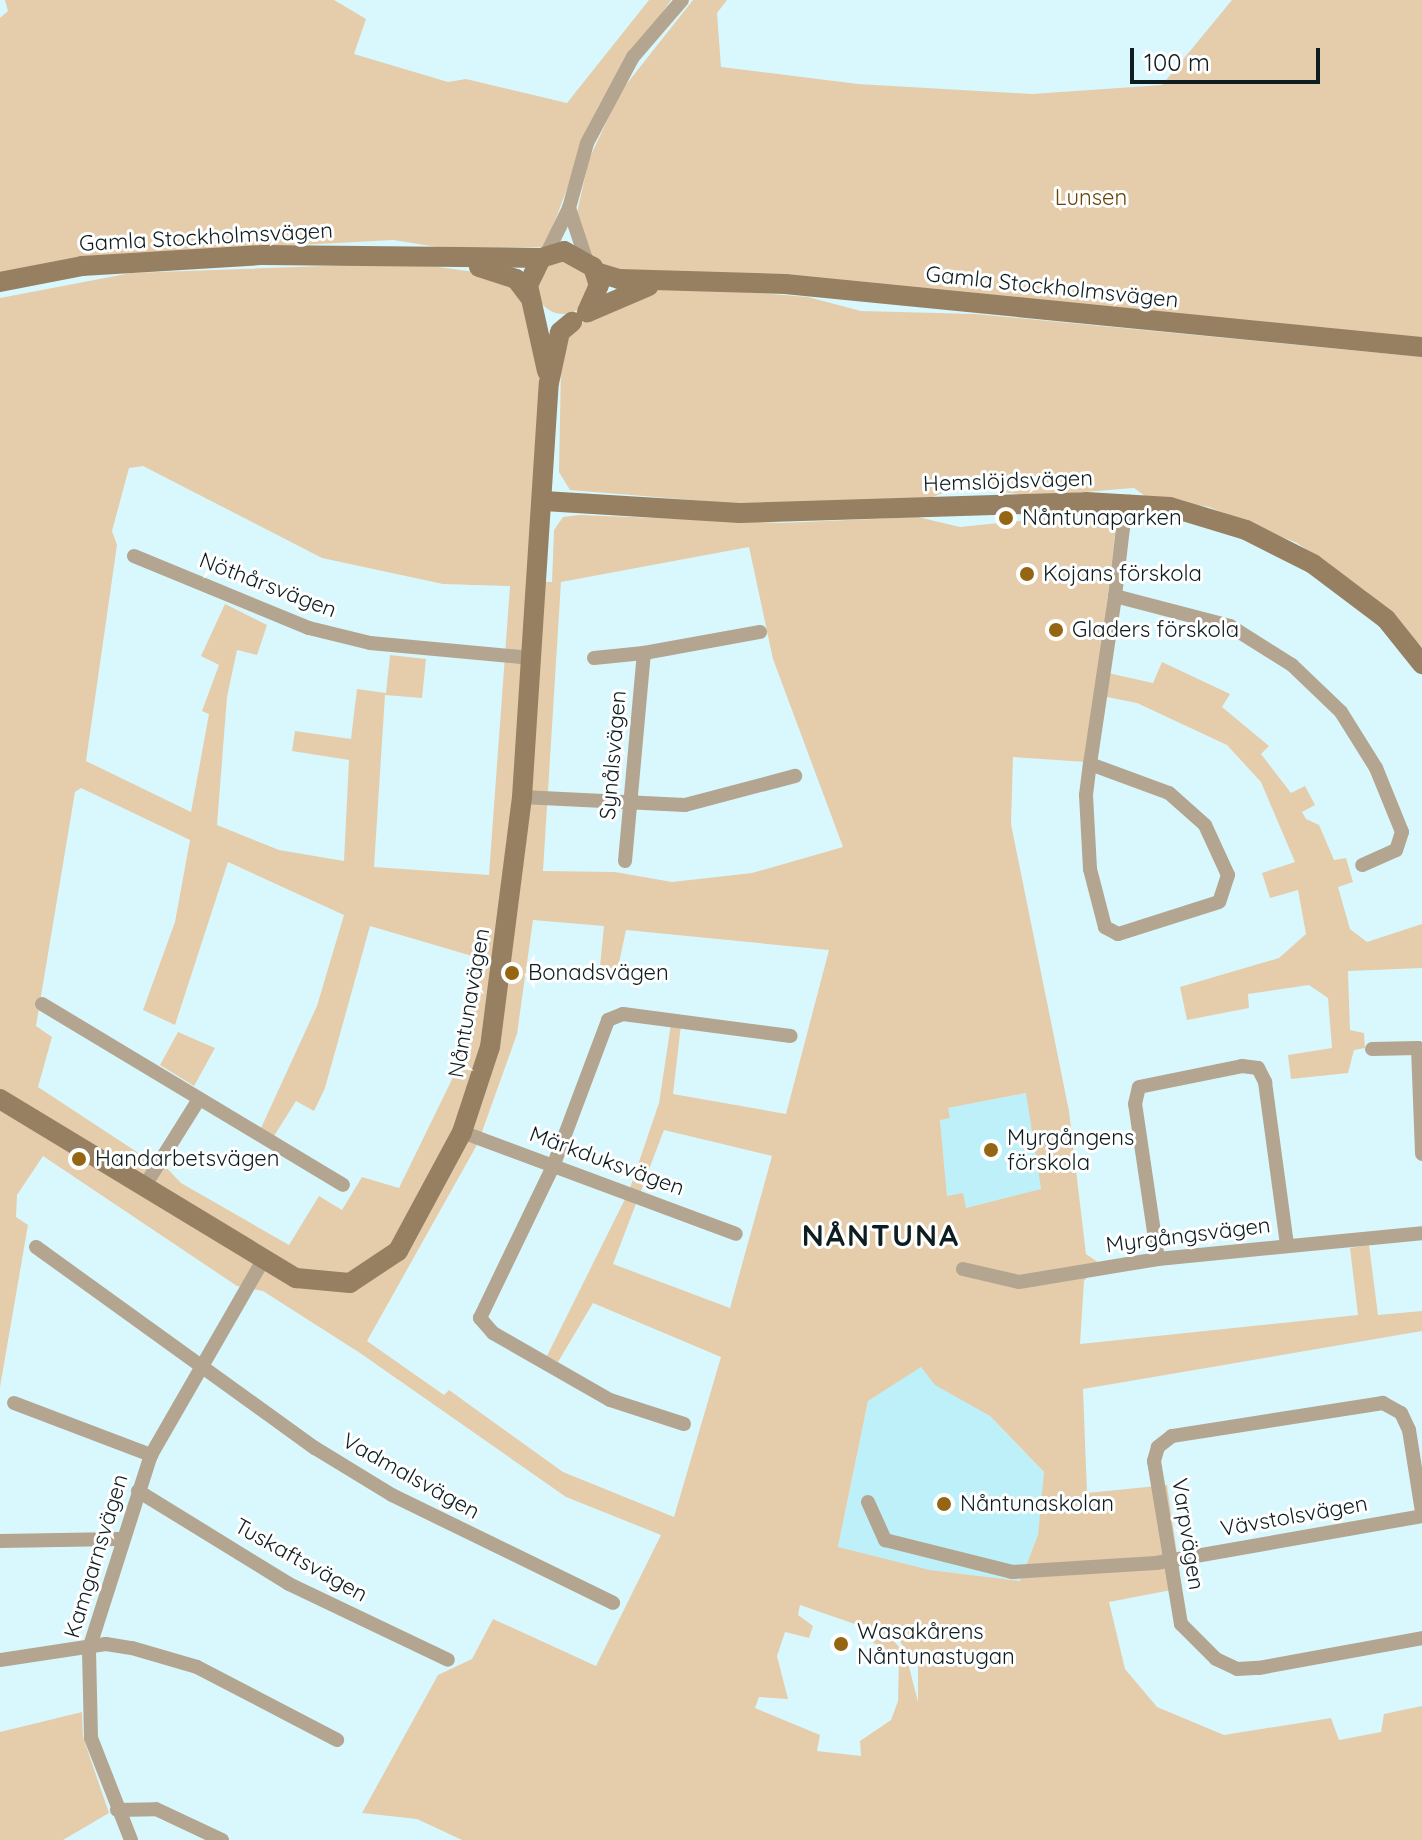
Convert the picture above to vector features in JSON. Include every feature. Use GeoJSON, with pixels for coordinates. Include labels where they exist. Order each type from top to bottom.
{"type":"FeatureCollection","features":[{"type":"Feature","properties":{"kind":"street"},"geometry":{"type":"LineString","coordinates":[[569,208],[591,265],[597,297],[580,317],[547,318],[531,302],[529,275],[544,256],[569,208],[587,143],[627,67],[682,0]]}},
{"type":"Feature","properties":{"kind":"street"},"geometry":{"type":"LineString","coordinates":[[544,256],[564,251],[591,265]]}},
{"type":"Feature","properties":{"kind":"street","name":"Gamla Stockholmsvägen"},"geometry":{"type":"LineString","coordinates":[[0,282],[82,266],[417,252],[544,256]]}},
{"type":"Feature","properties":{"kind":"street","name":"Gamla Stockholmsvägen"},"geometry":{"type":"LineString","coordinates":[[417,252],[502,272],[531,302]]}},
{"type":"Feature","properties":{"kind":"street","name":"Gamla Stockholmsvägen"},"geometry":{"type":"LineString","coordinates":[[591,265],[619,279],[676,279],[1422,347]]}},
{"type":"Feature","properties":{"kind":"street","name":"Gamla Stockholmsvägen"},"geometry":{"type":"LineString","coordinates":[[580,317],[629,291],[676,279]]}},
{"type":"Feature","properties":{"kind":"street","name":"Nåntunavägen"},"geometry":{"type":"LineString","coordinates":[[531,302],[549,383]]}},
{"type":"Feature","properties":{"kind":"street","name":"Nåntunavägen"},"geometry":{"type":"LineString","coordinates":[[0,1099],[296,1278],[332,1285],[381,1268],[411,1232],[462,1132],[490,1047],[522,797],[544,501],[549,383],[560,332],[580,317]]}},
{"type":"Feature","properties":{"kind":"street","name":"Hemslöjdsvägen"},"geometry":{"type":"LineString","coordinates":[[544,501],[740,513],[1129,502],[1210,517],[1280,545],[1386,619],[1422,664]]}},
{"type":"Feature","properties":{"kind":"street"},"geometry":{"type":"LineString","coordinates":[[1090,764],[1169,793],[1199,818],[1228,875],[1219,902],[1126,933],[1105,927],[1090,869],[1090,764],[1129,502]]}},
{"type":"Feature","properties":{"kind":"street","name":"Nöthårsvägen"},"geometry":{"type":"LineString","coordinates":[[134,556],[309,628],[399,647],[531,658]]}},
{"type":"Feature","properties":{"kind":"street"},"geometry":{"type":"LineString","coordinates":[[1115,596],[1230,626],[1292,665],[1333,703],[1376,768],[1402,832],[1396,850],[1362,865]]}},
{"type":"Feature","properties":{"kind":"street","name":"Synålsvägen"},"geometry":{"type":"LineString","coordinates":[[594,658],[644,653],[760,632]]}},
{"type":"Feature","properties":{"kind":"street","name":"Synålsvägen"},"geometry":{"type":"LineString","coordinates":[[625,861],[644,653]]}},
{"type":"Feature","properties":{"kind":"street"},"geometry":{"type":"LineString","coordinates":[[522,797],[630,805],[700,802],[795,776]]}},
{"type":"Feature","properties":{"kind":"street"},"geometry":{"type":"LineString","coordinates":[[42,1004],[98,1032],[198,1101],[343,1185]]}},
{"type":"Feature","properties":{"kind":"street"},"geometry":{"type":"LineString","coordinates":[[684,1424],[610,1400],[482,1324],[554,1164],[611,1018],[623,1014],[791,1036]]}},
{"type":"Feature","properties":{"kind":"street"},"geometry":{"type":"LineString","coordinates":[[1372,1049],[1418,1048],[1422,1154]]}},
{"type":"Feature","properties":{"kind":"street"},"geometry":{"type":"LineString","coordinates":[[1158,1259],[1135,1104],[1139,1087],[1242,1066],[1258,1068],[1265,1082],[1287,1245]]}},
{"type":"Feature","properties":{"kind":"street"},"geometry":{"type":"LineString","coordinates":[[144,1187],[198,1101]]}},
{"type":"Feature","properties":{"kind":"street","name":"Märkduksvägen"},"geometry":{"type":"LineString","coordinates":[[462,1132],[736,1234]]}},
{"type":"Feature","properties":{"kind":"street","name":"Myrgångsvägen"},"geometry":{"type":"LineString","coordinates":[[963,1269],[1019,1282],[1158,1259],[1422,1233]]}},
{"type":"Feature","properties":{"kind":"street","name":"Vadmalsvägen"},"geometry":{"type":"LineString","coordinates":[[36,1247],[190,1354],[199,1369],[392,1495],[613,1603]]}},
{"type":"Feature","properties":{"kind":"street","name":"Kamgarnsvägen"},"geometry":{"type":"LineString","coordinates":[[131,1840],[91,1738],[89,1649],[119,1539],[151,1455],[263,1260]]}},
{"type":"Feature","properties":{"kind":"street"},"geometry":{"type":"LineString","coordinates":[[14,1403],[151,1455]]}},
{"type":"Feature","properties":{"kind":"street","name":"Varpvägen"},"geometry":{"type":"LineString","coordinates":[[1422,1514],[1409,1430],[1401,1413],[1383,1403],[1172,1436],[1158,1447],[1154,1461],[1181,1624],[1193,1643],[1237,1669],[1422,1638]]}},
{"type":"Feature","properties":{"kind":"street","name":"Tuskaftsvägen"},"geometry":{"type":"LineString","coordinates":[[138,1491],[289,1584],[448,1660]]}},
{"type":"Feature","properties":{"kind":"street","name":"Vävstolsvägen"},"geometry":{"type":"LineString","coordinates":[[868,1502],[885,1540],[1012,1572],[1092,1572],[1169,1561],[1422,1514]]}},
{"type":"Feature","properties":{"kind":"street"},"geometry":{"type":"LineString","coordinates":[[0,1541],[119,1539]]}},
{"type":"Feature","properties":{"kind":"street"},"geometry":{"type":"LineString","coordinates":[[0,1660],[89,1649],[132,1648],[197,1667],[337,1740]]}},
{"type":"Feature","properties":{"kind":"street"},"geometry":{"type":"LineString","coordinates":[[117,1810],[156,1809],[222,1840]]}},
{"type":"Feature","properties":{"kind":"shaded area","name":"Myrgångens förskola"},"geometry":{"type":"Polygon","coordinates":[[[1027,1093],[1042,1189],[966,1208],[947,1196],[940,1120],[948,1108],[1027,1093]]]}},
{"type":"Feature","properties":{"kind":"shaded area","name":"Nåntunaskolan"},"geometry":{"type":"Polygon","coordinates":[[[922,1366],[978,1404],[1045,1473],[1038,1535],[1020,1581],[930,1570],[838,1548],[868,1401],[922,1366]]]}},
{"type":"Feature","properties":{"kind":"green space"},"geometry":{"type":"Polygon","coordinates":[[[5,0],[334,0],[366,19],[354,54],[448,82],[466,79],[567,103],[649,0],[671,0],[598,107],[545,247],[444,248],[393,240],[186,251],[0,276],[0,18],[8,11],[5,0]]]}},
{"type":"Feature","properties":{"kind":"green space","name":"Lunsen"},"geometry":{"type":"Polygon","coordinates":[[[693,0],[727,0],[717,13],[721,67],[858,84],[1032,94],[1162,85],[1232,0],[1422,0],[1422,338],[613,272],[591,255],[576,217],[589,159],[621,91],[693,0]]]}},
{"type":"Feature","properties":{"kind":"green space"},"geometry":{"type":"Polygon","coordinates":[[[563,260],[582,268],[590,287],[582,306],[563,314],[544,306],[536,287],[544,268],[563,260]]]}},
{"type":"Feature","properties":{"kind":"green space"},"geometry":{"type":"Polygon","coordinates":[[[410,263],[496,275],[512,283],[527,311],[543,387],[532,581],[552,582],[554,530],[563,517],[579,515],[781,523],[918,517],[960,527],[1028,520],[1035,511],[1108,509],[1117,518],[1099,671],[1153,683],[1162,662],[1230,694],[1222,707],[1269,746],[1261,754],[1291,793],[1305,786],[1315,805],[1302,812],[1306,819],[1319,825],[1334,860],[1346,858],[1353,882],[1338,887],[1350,929],[1367,942],[1422,924],[1422,968],[1348,971],[1350,1030],[1364,1033],[1365,1048],[1354,1050],[1348,1073],[1291,1079],[1288,1055],[1332,1048],[1328,998],[1309,985],[1248,994],[1249,1008],[1187,1020],[1180,987],[1279,958],[1306,934],[1298,890],[1270,898],[1262,873],[1295,862],[1261,782],[1227,745],[1137,703],[1097,695],[1086,762],[1013,757],[1011,824],[1069,1111],[1086,1254],[1099,1263],[1084,1281],[1080,1344],[1358,1315],[1350,1248],[1369,1245],[1378,1315],[1422,1311],[1422,1331],[1083,1389],[1087,1493],[1167,1485],[1182,1588],[1109,1602],[1125,1669],[1157,1707],[1224,1735],[1331,1718],[1339,1740],[1381,1732],[1384,1714],[1422,1706],[1422,1840],[462,1840],[417,1819],[362,1813],[438,1675],[472,1659],[493,1619],[596,1666],[661,1535],[566,1497],[360,1353],[263,1291],[237,1286],[43,1156],[17,1195],[16,1217],[28,1225],[0,1387],[0,298],[131,273],[410,263]],[[143,466],[129,468],[112,531],[117,545],[86,761],[191,812],[209,714],[202,711],[219,665],[201,656],[225,604],[267,625],[257,655],[237,650],[227,697],[217,825],[279,850],[344,861],[349,760],[292,751],[295,731],[351,739],[357,689],[386,693],[390,655],[426,659],[422,698],[385,695],[374,867],[489,875],[510,586],[443,584],[322,558],[143,466]],[[749,547],[561,582],[543,871],[615,872],[672,882],[752,873],[843,847],[773,659],[749,547]],[[81,788],[75,792],[36,1026],[52,1037],[38,1087],[146,1158],[157,1158],[181,1183],[289,1245],[319,1196],[342,1210],[362,1177],[399,1188],[458,1067],[479,958],[370,926],[325,1088],[314,1111],[296,1101],[274,1136],[261,1128],[317,1006],[344,915],[228,862],[175,1025],[143,1010],[175,922],[190,840],[81,788]],[[533,920],[517,1034],[478,1143],[367,1341],[444,1395],[449,1390],[563,1472],[674,1517],[721,1357],[593,1303],[558,1362],[547,1356],[629,1191],[659,1103],[671,1024],[681,1025],[673,1094],[786,1114],[829,950],[626,930],[616,977],[599,976],[604,926],[533,920]],[[1026,1093],[948,1108],[950,1118],[940,1120],[947,1196],[963,1193],[966,1208],[1041,1189],[1026,1093]],[[664,1130],[613,1264],[730,1308],[772,1156],[664,1130]],[[921,1367],[868,1401],[838,1547],[930,1570],[1020,1581],[1038,1535],[1044,1472],[990,1416],[935,1385],[921,1367]],[[800,1605],[798,1615],[813,1626],[809,1638],[785,1632],[777,1656],[788,1699],[759,1697],[755,1708],[820,1735],[817,1751],[861,1756],[860,1741],[891,1720],[898,1701],[899,1659],[869,1640],[892,1639],[906,1655],[918,1702],[918,1666],[898,1639],[800,1605]]]}},
{"type":"Feature","properties":{"kind":"green space"},"geometry":{"type":"Polygon","coordinates":[[[698,288],[808,297],[861,311],[976,314],[1422,357],[1422,647],[1366,591],[1297,543],[1209,507],[1145,496],[1134,488],[1035,496],[958,487],[930,498],[753,505],[570,490],[559,472],[561,366],[571,331],[601,310],[659,290],[698,288]]]}},
{"type":"Feature","properties":{"kind":"green space"},"geometry":{"type":"Polygon","coordinates":[[[178,1032],[215,1048],[194,1086],[160,1065],[178,1032]]]}},
{"type":"Feature","properties":{"kind":"green space"},"geometry":{"type":"Polygon","coordinates":[[[82,1712],[83,1737],[109,1813],[63,1840],[0,1840],[0,1732],[82,1712]]]}},
{"type":"Feature","properties":{"kind":"place","name":"Nåntunaparken"},"geometry":{"type":"Point","coordinates":[1006,518]}},
{"type":"Feature","properties":{"kind":"place","name":"Kojans förskola"},"geometry":{"type":"Point","coordinates":[1027,574]}},
{"type":"Feature","properties":{"kind":"place","name":"Gladers förskola"},"geometry":{"type":"Point","coordinates":[1056,630]}},
{"type":"Feature","properties":{"kind":"place","name":"Bonadsvägen"},"geometry":{"type":"Point","coordinates":[512,973]}},
{"type":"Feature","properties":{"kind":"place","name":"Myrgångens förskola"},"geometry":{"type":"Point","coordinates":[991,1150]}},
{"type":"Feature","properties":{"kind":"place","name":"Handarbetsvägen"},"geometry":{"type":"Point","coordinates":[79,1159]}},
{"type":"Feature","properties":{"kind":"place","name":"Nåntunaskolan"},"geometry":{"type":"Point","coordinates":[944,1504]}},
{"type":"Feature","properties":{"kind":"place","name":"Wasakårens Nåntunastugan"},"geometry":{"type":"Point","coordinates":[841,1644]}},
{"type":"Feature","properties":{"kind":"district","name":"NÅNTUNA"},"geometry":{"type":"Point","coordinates":[881,1235]}}]}
